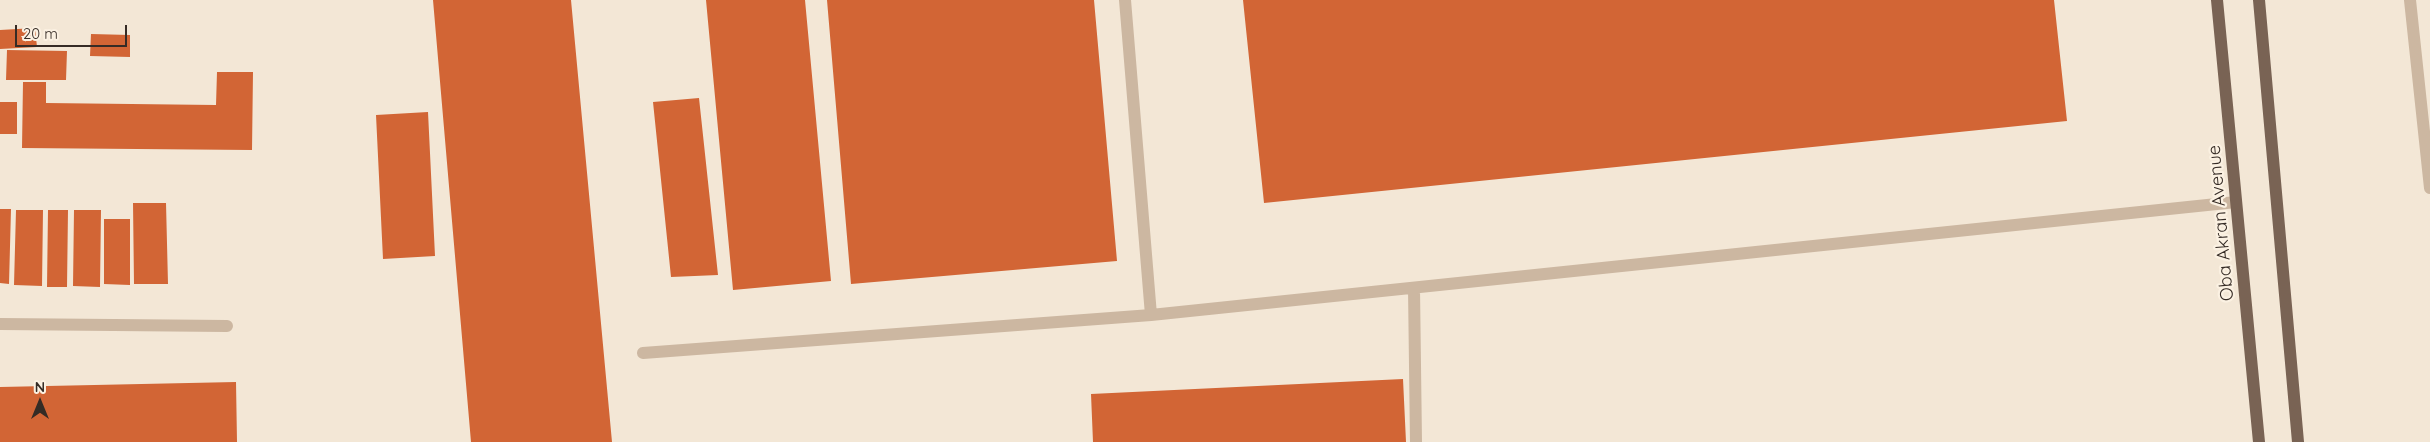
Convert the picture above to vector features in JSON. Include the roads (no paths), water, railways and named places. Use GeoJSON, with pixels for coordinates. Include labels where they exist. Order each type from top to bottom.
{"type":"FeatureCollection","features":[{"type":"Feature","properties":{"kind":"main road","name":"Oba Akran Avenue"},"geometry":{"type":"LineString","coordinates":[[2217,0],[2259,442]]}},
{"type":"Feature","properties":{"kind":"main road"},"geometry":{"type":"LineString","coordinates":[[2259,0],[2298,442]]}},
{"type":"Feature","properties":{"kind":"lane"},"geometry":{"type":"LineString","coordinates":[[1125,0],[1151,315]]}},
{"type":"Feature","properties":{"kind":"lane"},"geometry":{"type":"LineString","coordinates":[[2410,0],[2430,188]]}},
{"type":"Feature","properties":{"kind":"lane"},"geometry":{"type":"LineString","coordinates":[[643,353],[1151,315],[2236,202]]}},
{"type":"Feature","properties":{"kind":"lane"},"geometry":{"type":"LineString","coordinates":[[1414,288],[1416,442]]}},
{"type":"Feature","properties":{"kind":"lane"},"geometry":{"type":"LineString","coordinates":[[0,324],[227,326]]}}]}
